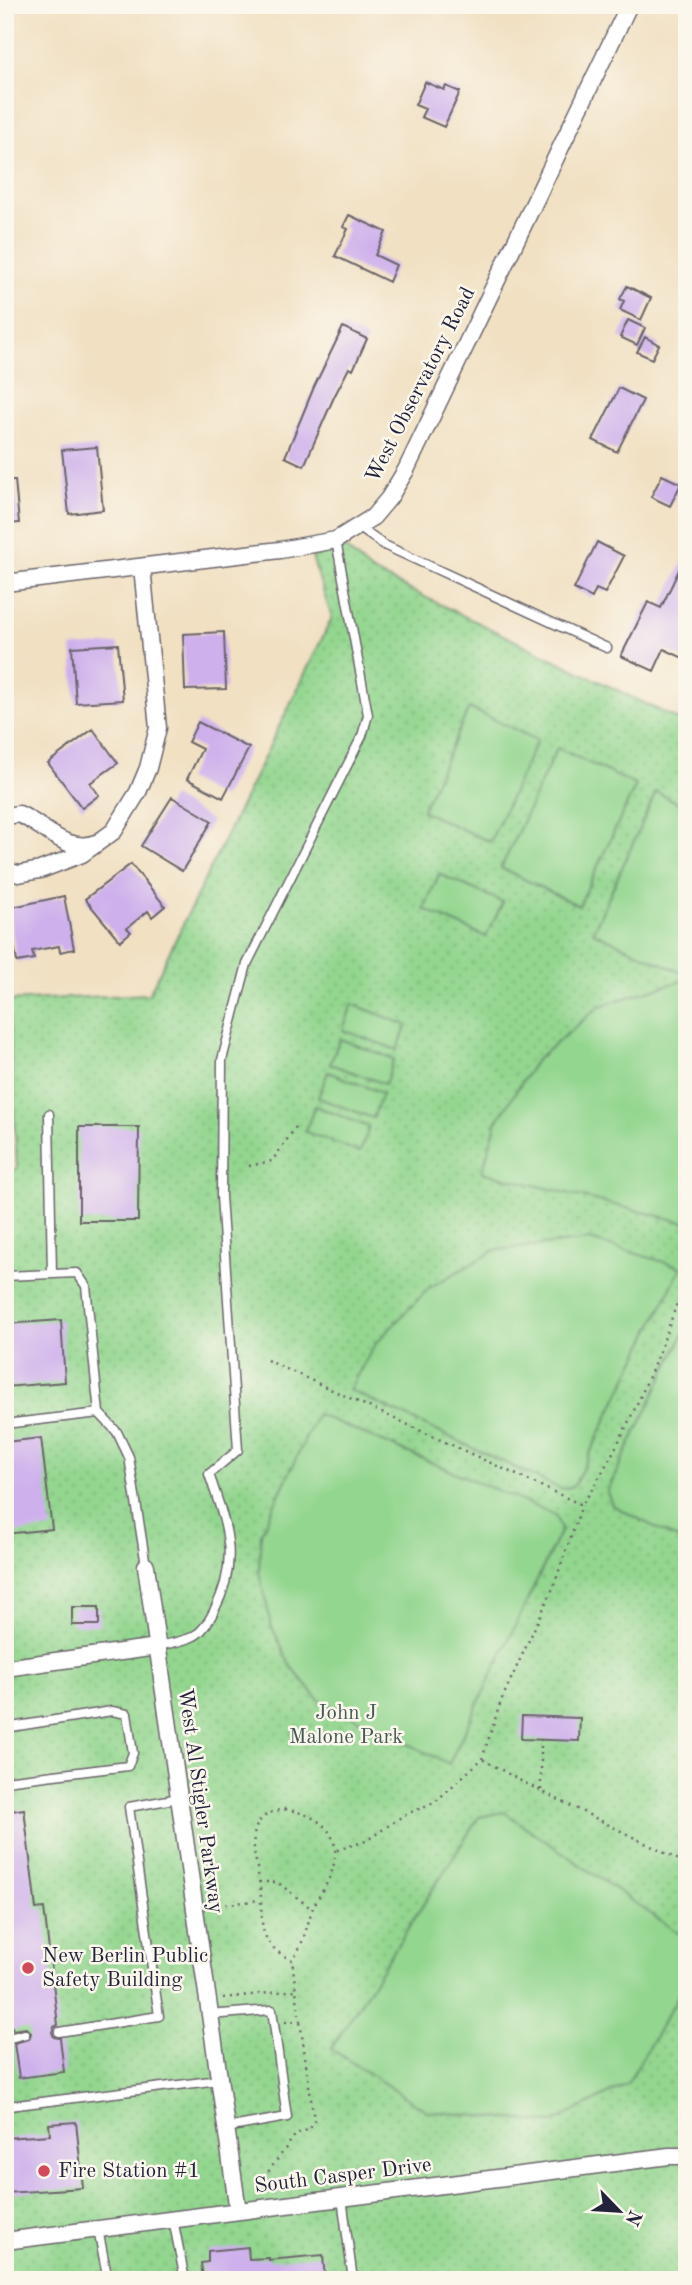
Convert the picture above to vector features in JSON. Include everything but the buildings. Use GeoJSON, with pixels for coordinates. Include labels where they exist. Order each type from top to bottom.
{"type":"FeatureCollection","features":[{"type":"Feature","properties":{"kind":"street","name":"West Observatory Road"},"geometry":{"type":"LineString","coordinates":[[5,583],[280,550],[336,540],[373,517],[389,498],[406,470],[629,5]]}},
{"type":"Feature","properties":{"kind":"street"},"geometry":{"type":"LineString","coordinates":[[5,871],[19,874],[40,870],[82,854],[114,831],[138,792],[148,768],[158,729],[142,567]]}},
{"type":"Feature","properties":{"kind":"street"},"geometry":{"type":"LineString","coordinates":[[5,816],[19,814],[72,845],[86,846],[101,841]]}},
{"type":"Feature","properties":{"kind":"street","name":"West Al Stigler Parkway"},"geometry":{"type":"LineString","coordinates":[[146,1566],[238,2211]]}},
{"type":"Feature","properties":{"kind":"street"},"geometry":{"type":"LineString","coordinates":[[5,1668],[157,1647]]}},
{"type":"Feature","properties":{"kind":"street","name":"South Casper Drive"},"geometry":{"type":"LineString","coordinates":[[5,2241],[669,2156],[687,2156]]}},
{"type":"Feature","properties":{"kind":"lane"},"geometry":{"type":"LineString","coordinates":[[358,527],[384,545],[607,649]]}},
{"type":"Feature","properties":{"kind":"lane"},"geometry":{"type":"LineString","coordinates":[[157,1647],[195,1636],[211,1617],[223,1592],[228,1564],[229,1542],[209,1474],[238,1450],[221,1196],[222,1060],[247,964],[362,736],[368,715],[336,540]]}},
{"type":"Feature","properties":{"kind":"lane"},"geometry":{"type":"LineString","coordinates":[[49,1114],[52,1274]]}},
{"type":"Feature","properties":{"kind":"lane"},"geometry":{"type":"LineString","coordinates":[[5,1276],[77,1273],[86,1286],[99,1413],[117,1432],[129,1457],[146,1566]]}},
{"type":"Feature","properties":{"kind":"lane"},"geometry":{"type":"LineString","coordinates":[[5,1424],[99,1413]]}},
{"type":"Feature","properties":{"kind":"lane"},"geometry":{"type":"LineString","coordinates":[[5,1728],[112,1711],[127,1714],[133,1753],[128,1766],[5,1780]]}},
{"type":"Feature","properties":{"kind":"lane"},"geometry":{"type":"LineString","coordinates":[[59,2032],[159,2016],[129,1807],[178,1798]]}},
{"type":"Feature","properties":{"kind":"lane"},"geometry":{"type":"LineString","coordinates":[[208,2007],[272,2010],[287,2117],[226,2128]]}},
{"type":"Feature","properties":{"kind":"lane"},"geometry":{"type":"LineString","coordinates":[[5,2039],[25,2034]]}},
{"type":"Feature","properties":{"kind":"lane"},"geometry":{"type":"LineString","coordinates":[[5,2104],[9,2106],[219,2080]]}},
{"type":"Feature","properties":{"kind":"lane"},"geometry":{"type":"LineString","coordinates":[[342,2198],[352,2280]]}},
{"type":"Feature","properties":{"kind":"lane"},"geometry":{"type":"LineString","coordinates":[[173,2220],[185,2280]]}},
{"type":"Feature","properties":{"kind":"lane"},"geometry":{"type":"LineString","coordinates":[[98,2229],[108,2280]]}},
{"type":"Feature","properties":{"kind":"path"},"geometry":{"type":"LineString","coordinates":[[249,1166],[272,1161],[298,1124]]}},
{"type":"Feature","properties":{"kind":"path"},"geometry":{"type":"LineString","coordinates":[[337,1850],[366,1841],[404,1815],[434,1804],[482,1759],[501,1701],[553,1588],[582,1505],[626,1427],[687,1272]]}},
{"type":"Feature","properties":{"kind":"path"},"geometry":{"type":"LineString","coordinates":[[267,1360],[582,1505]]}},
{"type":"Feature","properties":{"kind":"path"},"geometry":{"type":"LineString","coordinates":[[541,1739],[541,1792]]}},
{"type":"Feature","properties":{"kind":"path"},"geometry":{"type":"LineString","coordinates":[[482,1759],[541,1792],[687,1864]]}},
{"type":"Feature","properties":{"kind":"path"},"geometry":{"type":"LineString","coordinates":[[274,2024],[300,2021],[292,1960],[299,1951],[312,1909],[329,1880],[337,1850],[328,1829],[315,1818],[285,1810],[270,1812],[259,1823],[252,1836],[259,1882],[260,1922],[268,1944],[279,1954],[292,1960]]}},
{"type":"Feature","properties":{"kind":"path"},"geometry":{"type":"LineString","coordinates":[[259,1882],[277,1882],[312,1909]]}},
{"type":"Feature","properties":{"kind":"path"},"geometry":{"type":"LineString","coordinates":[[194,1909],[260,1900]]}},
{"type":"Feature","properties":{"kind":"path"},"geometry":{"type":"LineString","coordinates":[[208,2007],[296,1990]]}},
{"type":"Feature","properties":{"kind":"green space","name":"John J Malone Park"},"geometry":{"type":"Polygon","coordinates":[[[345,548],[371,571],[687,724],[687,2280],[5,2280],[5,1171],[17,1169],[8,1001],[149,994],[332,618],[312,557],[345,548]]]}},
{"type":"Feature","properties":{"kind":"green space"},"geometry":{"type":"Polygon","coordinates":[[[469,708],[537,740],[490,842],[422,811],[469,708]]]}},
{"type":"Feature","properties":{"kind":"green space"},"geometry":{"type":"Polygon","coordinates":[[[557,748],[636,785],[579,906],[501,868],[557,748]]]}},
{"type":"Feature","properties":{"kind":"green space"},"geometry":{"type":"Polygon","coordinates":[[[656,792],[687,807],[687,963],[682,973],[593,932],[656,792]]]}},
{"type":"Feature","properties":{"kind":"green space"},"geometry":{"type":"Polygon","coordinates":[[[439,874],[503,902],[486,937],[424,909],[439,874]]]}},
{"type":"Feature","properties":{"kind":"green space"},"geometry":{"type":"Polygon","coordinates":[[[680,981],[687,982],[687,1223],[482,1172],[497,1121],[536,1060],[600,1006],[680,981]]]}},
{"type":"Feature","properties":{"kind":"green space"},"geometry":{"type":"Polygon","coordinates":[[[352,1004],[407,1025],[397,1050],[343,1030],[352,1004]]]}},
{"type":"Feature","properties":{"kind":"green space"},"geometry":{"type":"Polygon","coordinates":[[[340,1039],[394,1059],[385,1084],[330,1064],[340,1039]]]}},
{"type":"Feature","properties":{"kind":"green space"},"geometry":{"type":"Polygon","coordinates":[[[328,1072],[382,1093],[373,1118],[318,1098],[328,1072]]]}},
{"type":"Feature","properties":{"kind":"green space"},"geometry":{"type":"Polygon","coordinates":[[[315,1106],[369,1127],[360,1152],[305,1132],[315,1106]]]}},
{"type":"Feature","properties":{"kind":"green space"},"geometry":{"type":"Polygon","coordinates":[[[590,1240],[681,1267],[574,1486],[561,1489],[349,1390],[375,1344],[429,1288],[496,1250],[590,1240]]]}},
{"type":"Feature","properties":{"kind":"green space"},"geometry":{"type":"Polygon","coordinates":[[[687,1327],[687,1544],[612,1505],[607,1492],[687,1327]]]}},
{"type":"Feature","properties":{"kind":"green space"},"geometry":{"type":"Polygon","coordinates":[[[317,1414],[555,1515],[561,1530],[449,1764],[319,1700],[291,1667],[272,1627],[259,1572],[261,1533],[317,1414]]]}},
{"type":"Feature","properties":{"kind":"green space"},"geometry":{"type":"Polygon","coordinates":[[[504,1812],[687,1939],[687,1981],[627,2084],[552,2123],[427,2111],[331,2049],[479,1817],[504,1812]]]}},
{"type":"Feature","properties":{"kind":"place","name":"New Berlin Public Safety Building"},"geometry":{"type":"Point","coordinates":[28,1968]}},
{"type":"Feature","properties":{"kind":"place","name":"Fire Station #1"},"geometry":{"type":"Point","coordinates":[44,2171]}}]}
